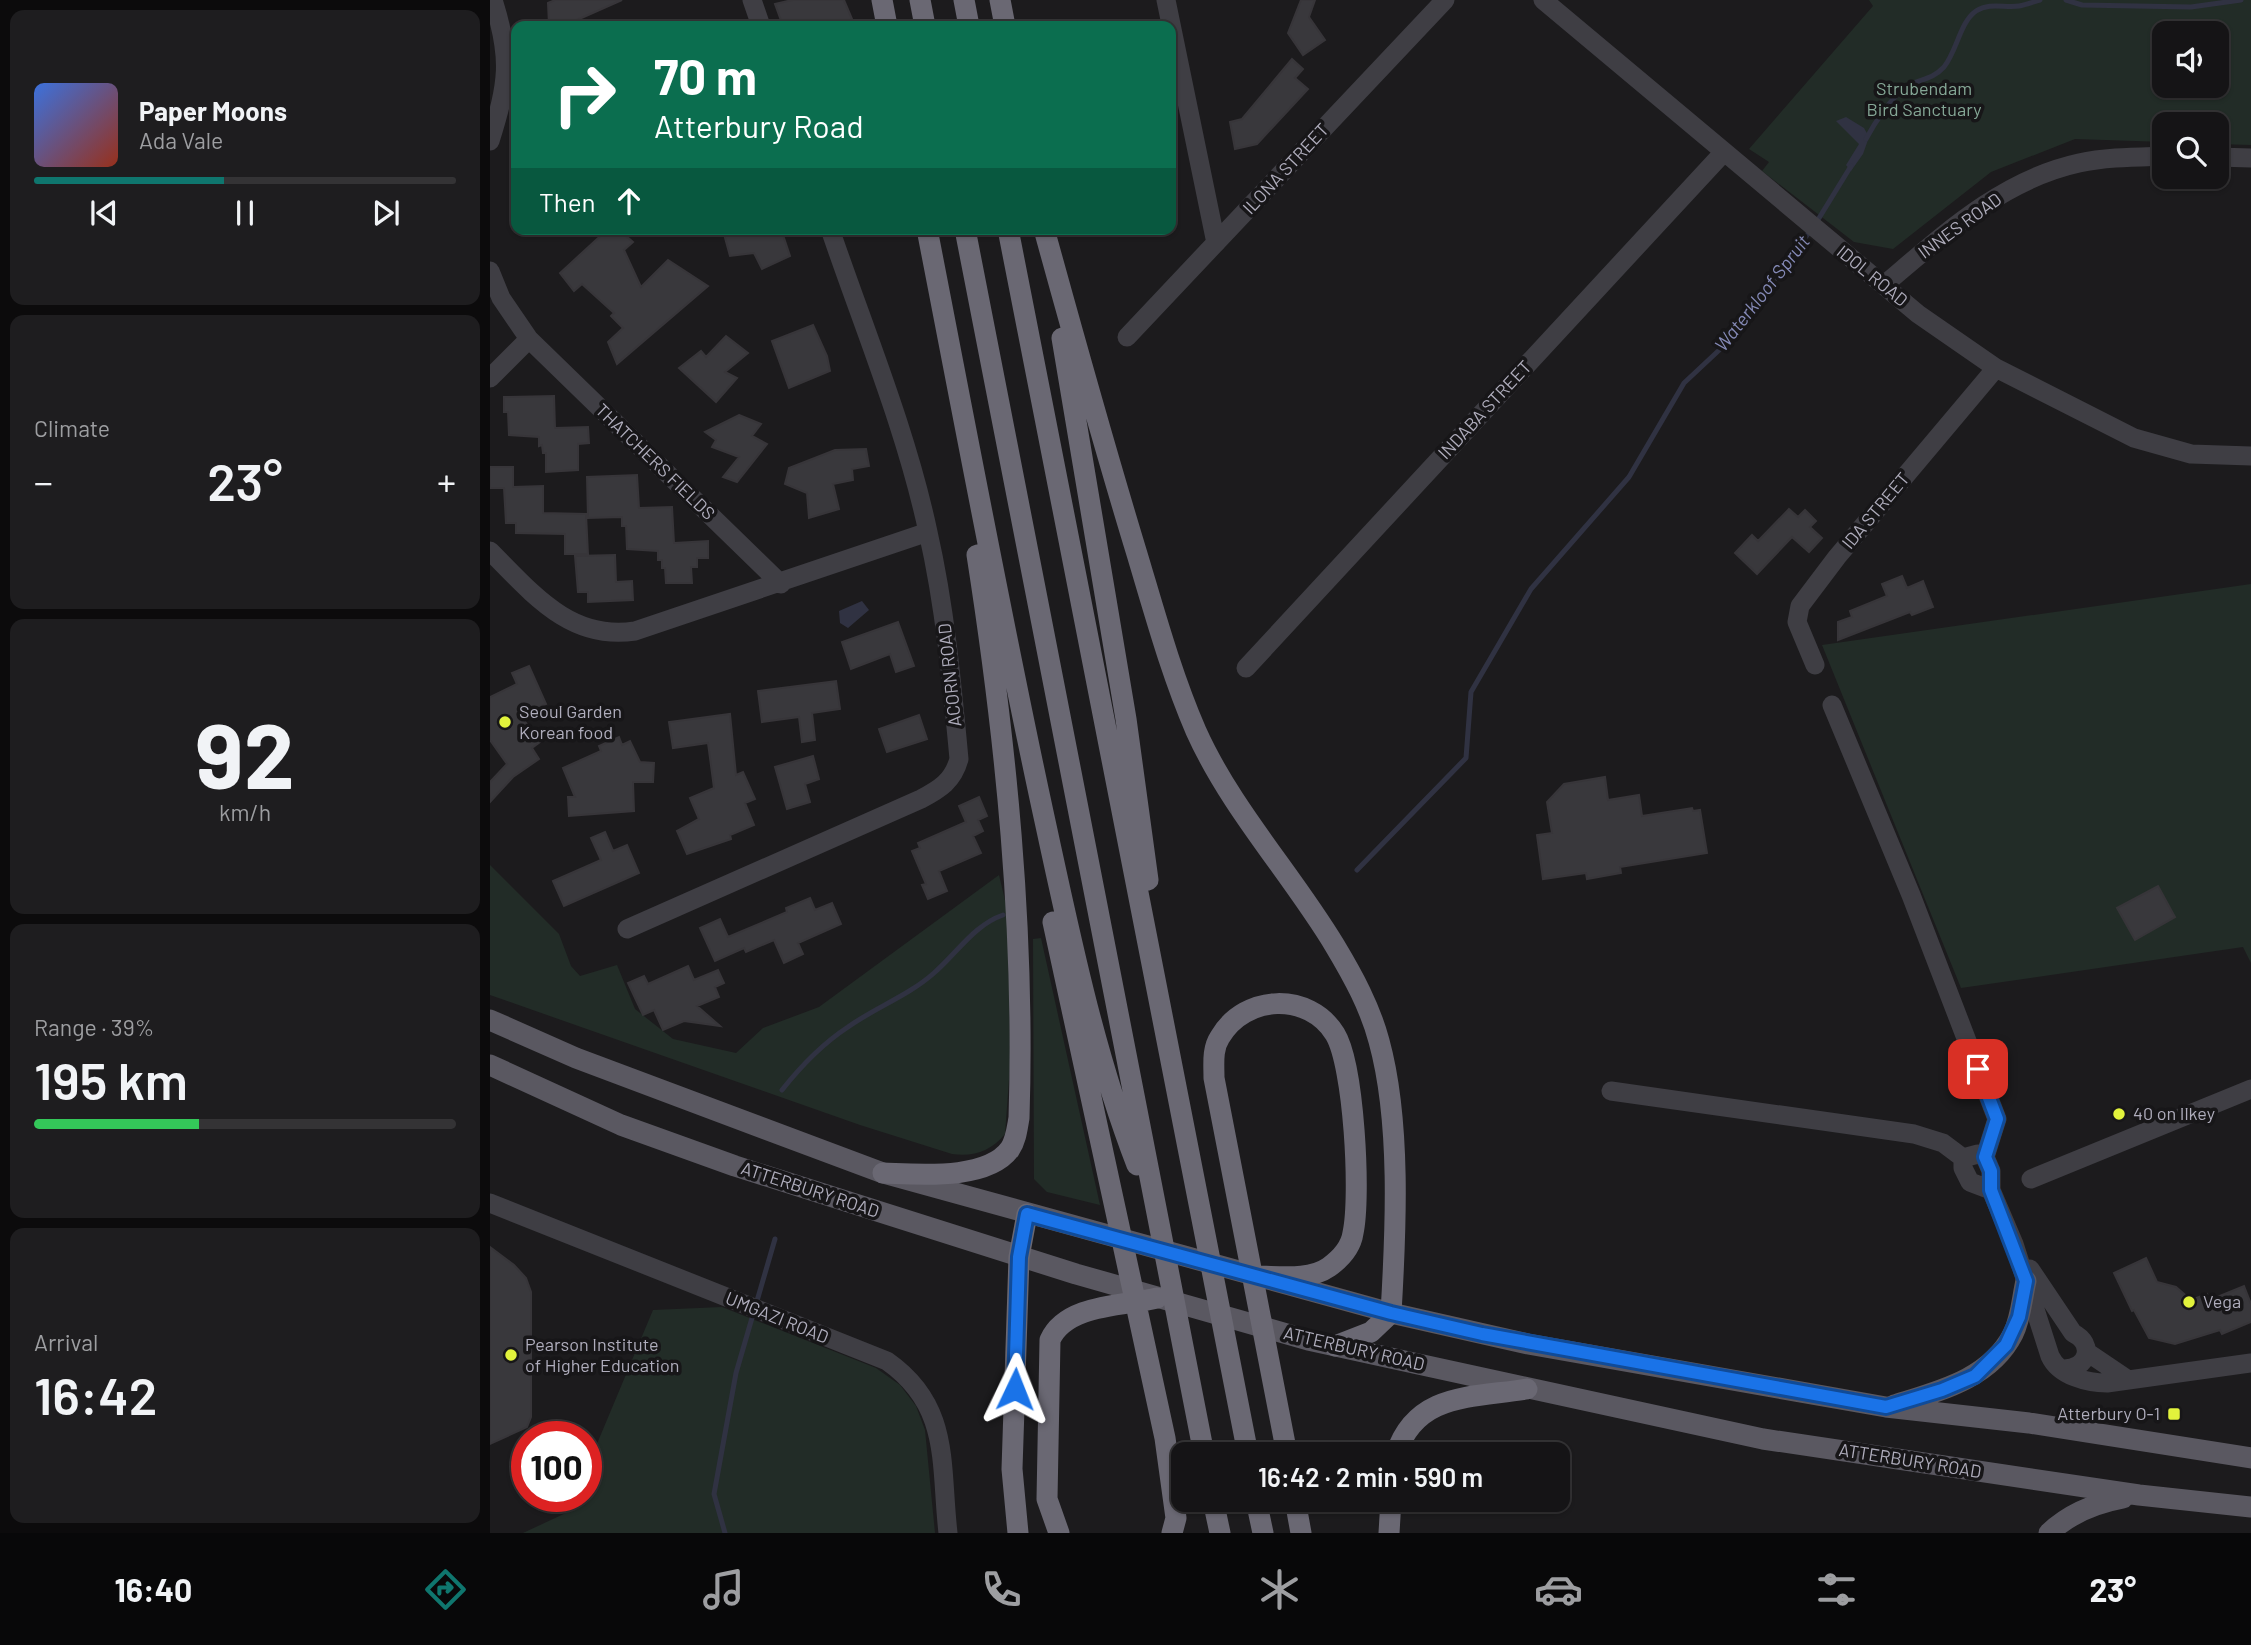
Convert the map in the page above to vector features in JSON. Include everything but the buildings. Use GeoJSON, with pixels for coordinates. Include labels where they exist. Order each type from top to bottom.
{"type":"FeatureCollection","features":[{"type":"Feature","properties":{"kind":"highway"},"geometry":{"type":"LineString","coordinates":[[881,0],[886,21]]}},
{"type":"Feature","properties":{"kind":"highway"},"geometry":{"type":"LineString","coordinates":[[920,0],[924,21]]}},
{"type":"Feature","properties":{"kind":"highway"},"geometry":{"type":"LineString","coordinates":[[964,0],[968,21]]}},
{"type":"Feature","properties":{"kind":"highway"},"geometry":{"type":"LineString","coordinates":[[1000,0],[1004,21]]}},
{"type":"Feature","properties":{"kind":"highway"},"geometry":{"type":"LineString","coordinates":[[929,235],[1027,739],[1094,1034],[1127,1138],[1154,1205]]}},
{"type":"Feature","properties":{"kind":"highway"},"geometry":{"type":"LineString","coordinates":[[966,235],[1202,1442]]}},
{"type":"Feature","properties":{"kind":"highway"},"geometry":{"type":"LineString","coordinates":[[1009,235],[1246,1442]]}},
{"type":"Feature","properties":{"kind":"highway"},"geometry":{"type":"LineString","coordinates":[[1045,235],[1126,719],[1166,1034]]}},
{"type":"Feature","properties":{"kind":"highway"},"geometry":{"type":"LineString","coordinates":[[1046,235],[1161,639],[1184,702],[1215,767],[1335,946],[1364,998],[1379,1039],[1388,1081],[1392,1134],[1394,1256],[1391,1313],[1371,1332],[1335,1346]]}},
{"type":"Feature","properties":{"kind":"highway"},"geometry":{"type":"LineString","coordinates":[[883,1172],[932,1175],[970,1170],[995,1162],[1009,1150],[1015,1140],[1019,1118],[1020,1015],[1016,896],[1000,706],[972,521],[974,469]]}},
{"type":"Feature","properties":{"kind":"highway"},"geometry":{"type":"LineString","coordinates":[[1027,739],[1031,794],[1051,912],[1165,1438],[1176,1518],[1172,1533]]}},
{"type":"Feature","properties":{"kind":"highway"},"geometry":{"type":"LineString","coordinates":[[1256,1276],[1311,1282],[1339,1258],[1353,1234],[1356,1208],[1346,1069],[1335,1034],[1310,1009],[1279,1002],[1249,1011],[1231,1023],[1219,1037],[1214,1054],[1214,1078],[1285,1442]]}},
{"type":"Feature","properties":{"kind":"highway"},"geometry":{"type":"LineString","coordinates":[[1018,1533],[1012,1469],[1019,1257],[1027,1214]]}},
{"type":"Feature","properties":{"kind":"highway"},"geometry":{"type":"LineString","coordinates":[[1059,1533],[1047,1499],[1051,1340],[1055,1330],[1069,1319],[1106,1308],[1157,1298]]}},
{"type":"Feature","properties":{"kind":"highway"},"geometry":{"type":"LineString","coordinates":[[1400,1442],[1412,1424],[1432,1407],[1527,1389]]}},
{"type":"Feature","properties":{"kind":"highway"},"geometry":{"type":"LineString","coordinates":[[1216,1512],[1220,1533]]}},
{"type":"Feature","properties":{"kind":"highway"},"geometry":{"type":"LineString","coordinates":[[1259,1512],[1263,1533]]}},
{"type":"Feature","properties":{"kind":"highway"},"geometry":{"type":"LineString","coordinates":[[1297,1512],[1301,1533]]}},
{"type":"Feature","properties":{"kind":"highway"},"geometry":{"type":"LineString","coordinates":[[1389,1533],[1390,1512]]}},
{"type":"Feature","properties":{"kind":"main road"},"geometry":{"type":"LineString","coordinates":[[490,1020],[576,1058],[883,1172],[1097,1234],[1256,1276]]}},
{"type":"Feature","properties":{"kind":"main road","name":"ATTERBURY ROAD"},"geometry":{"type":"LineString","coordinates":[[490,1065],[621,1125],[735,1166],[1019,1257],[1308,1340],[1763,1439],[2139,1495],[2251,1507]]}},
{"type":"Feature","properties":{"kind":"main road"},"geometry":{"type":"LineString","coordinates":[[1886,1407],[1942,1390],[1975,1376],[1992,1362],[2014,1333],[2026,1281]]}},
{"type":"Feature","properties":{"kind":"main road"},"geometry":{"type":"LineString","coordinates":[[1311,1282],[1391,1313],[1528,1344],[1886,1407],[2029,1423],[2251,1458]]}},
{"type":"Feature","properties":{"kind":"main road"},"geometry":{"type":"LineString","coordinates":[[2049,1533],[2074,1515],[2104,1502],[2139,1495]]}},
{"type":"Feature","properties":{"kind":"street"},"geometry":{"type":"LineString","coordinates":[[490,141],[507,69],[504,39],[493,0]]}},
{"type":"Feature","properties":{"kind":"street"},"geometry":{"type":"LineString","coordinates":[[752,0],[759,21]]}},
{"type":"Feature","properties":{"kind":"street"},"geometry":{"type":"LineString","coordinates":[[1166,0],[1170,21]]}},
{"type":"Feature","properties":{"kind":"street","name":"ILONA STREET"},"geometry":{"type":"LineString","coordinates":[[1127,337],[1445,0]]}},
{"type":"Feature","properties":{"kind":"street","name":"IDOL ROAD"},"geometry":{"type":"LineString","coordinates":[[1543,0],[1841,251],[1944,334],[1996,368],[2154,446],[2191,454],[2251,456]]}},
{"type":"Feature","properties":{"kind":"street"},"geometry":{"type":"LineString","coordinates":[[1176,49],[1216,243]]}},
{"type":"Feature","properties":{"kind":"street","name":"INDABA STREET"},"geometry":{"type":"LineString","coordinates":[[1246,668],[1724,152]]}},
{"type":"Feature","properties":{"kind":"street","name":"INNES ROAD"},"geometry":{"type":"LineString","coordinates":[[1884,285],[1982,206],[2020,185],[2078,163],[2152,157]]}},
{"type":"Feature","properties":{"kind":"street"},"geometry":{"type":"LineString","coordinates":[[2229,157],[2251,158]]}},
{"type":"Feature","properties":{"kind":"street","name":"ACORN ROAD"},"geometry":{"type":"LineString","coordinates":[[627,929],[921,799],[949,780],[959,759],[942,604],[917,485],[832,235]]}},
{"type":"Feature","properties":{"kind":"street","name":"THATCHERS FIELDS"},"geometry":{"type":"LineString","coordinates":[[490,271],[506,307],[529,339],[781,584]]}},
{"type":"Feature","properties":{"kind":"street"},"geometry":{"type":"LineString","coordinates":[[490,378],[529,339]]}},
{"type":"Feature","properties":{"kind":"street","name":"IDA STREET"},"geometry":{"type":"LineString","coordinates":[[1815,666],[1797,622],[1800,606],[1837,557],[1996,368]]}},
{"type":"Feature","properties":{"kind":"street"},"geometry":{"type":"LineString","coordinates":[[490,551],[552,609],[577,626],[599,633],[635,631],[928,533]]}},
{"type":"Feature","properties":{"kind":"street"},"geometry":{"type":"LineString","coordinates":[[1832,705],[1911,895],[1997,1119],[1985,1157],[1991,1171],[1991,1190],[2014,1244],[2053,1362],[2085,1381],[2096,1383],[2127,1378],[2162,1377],[2251,1363]]}},
{"type":"Feature","properties":{"kind":"street"},"geometry":{"type":"LineString","coordinates":[[2031,1179],[2251,1089]]}},
{"type":"Feature","properties":{"kind":"street"},"geometry":{"type":"LineString","coordinates":[[1611,1091],[1914,1134],[1943,1143],[1963,1158]]}},
{"type":"Feature","properties":{"kind":"street"},"geometry":{"type":"LineString","coordinates":[[1963,1158],[1978,1154],[1985,1157]]}},
{"type":"Feature","properties":{"kind":"street"},"geometry":{"type":"LineString","coordinates":[[1963,1158],[1963,1168],[1970,1182],[1991,1190]]}},
{"type":"Feature","properties":{"kind":"street","name":"UMGAZI ROAD"},"geometry":{"type":"LineString","coordinates":[[490,1203],[887,1361],[918,1387],[936,1420],[948,1533]]}},
{"type":"Feature","properties":{"kind":"street"},"geometry":{"type":"LineString","coordinates":[[2014,1244],[2073,1333],[2082,1338],[2087,1352],[2127,1378]]}},
{"type":"Feature","properties":{"kind":"street"},"geometry":{"type":"LineString","coordinates":[[2050,1349],[2060,1334],[2073,1333]]}},
{"type":"Feature","properties":{"kind":"street"},"geometry":{"type":"LineString","coordinates":[[2064,1369],[2080,1366],[2087,1352]]}},
{"type":"Feature","properties":{"kind":"green space","name":"Strubendam Bird Sanctuary"},"geometry":{"type":"Polygon","coordinates":[[[1869,0],[2251,0],[2251,145],[2229,144],[2229,112],[2152,112],[2152,142],[2075,139],[1991,172],[1893,249],[1854,242],[1762,171],[1769,162],[1749,149],[1873,6],[1869,0]]]}},
{"type":"Feature","properties":{"kind":"green space"},"geometry":{"type":"Polygon","coordinates":[[[2251,584],[2251,963],[2243,947],[1961,988],[1822,645],[2251,584]]]}},
{"type":"Feature","properties":{"kind":"green space"},"geometry":{"type":"Polygon","coordinates":[[[490,865],[559,934],[571,966],[580,976],[617,965],[635,1009],[673,1039],[736,1053],[763,1028],[819,1007],[999,875],[1009,917],[1010,1066],[1005,1134],[994,1145],[981,1152],[952,1154],[860,1125],[490,995],[490,865]]]}},
{"type":"Feature","properties":{"kind":"green space"},"geometry":{"type":"Polygon","coordinates":[[[1041,938],[1100,1205],[1047,1192],[1034,1179],[1033,939],[1041,938]]]}},
{"type":"Feature","properties":{"kind":"green space"},"geometry":{"type":"Polygon","coordinates":[[[722,1307],[876,1368],[900,1385],[916,1406],[925,1430],[935,1533],[523,1533],[568,1512],[602,1512],[602,1432],[653,1310],[722,1307]]]}},
{"type":"Feature","properties":{"kind":"water"},"geometry":{"type":"Polygon","coordinates":[[[1846,117],[1864,128],[1869,137],[1863,154],[1851,171],[1846,165],[1859,144],[1836,121],[1846,117]]]}},
{"type":"Feature","properties":{"kind":"water"},"geometry":{"type":"Polygon","coordinates":[[[862,601],[869,610],[848,628],[840,623],[839,611],[862,601]]]}},
{"type":"Feature","properties":{"kind":"waterway","name":"Waterkloof Spruit"},"geometry":{"type":"LineString","coordinates":[[1866,139],[1900,92],[1944,67],[1962,29],[1976,11],[1987,7],[2019,6],[2040,0]]}},
{"type":"Feature","properties":{"kind":"waterway","name":"Waterkloof Spruit"},"geometry":{"type":"LineString","coordinates":[[2066,0],[2082,5],[2191,7],[2241,0]]}},
{"type":"Feature","properties":{"kind":"waterway","name":"Waterkloof Spruit"},"geometry":{"type":"LineString","coordinates":[[1816,223],[1851,166]]}},
{"type":"Feature","properties":{"kind":"waterway","name":"Waterkloof Spruit"},"geometry":{"type":"LineString","coordinates":[[1357,870],[1466,758],[1471,692],[1531,589],[1629,477],[1684,383],[1731,339],[1810,231]]}},
{"type":"Feature","properties":{"kind":"waterway"},"geometry":{"type":"LineString","coordinates":[[782,1090],[804,1064],[829,1041],[924,981],[974,932],[1003,915]]}},
{"type":"Feature","properties":{"kind":"waterway"},"geometry":{"type":"LineString","coordinates":[[725,1533],[714,1494],[736,1373],[775,1239]]}},
{"type":"Feature","properties":{"kind":"place","name":"Seoul Garden Korean food"},"geometry":{"type":"Point","coordinates":[505,722]}},
{"type":"Feature","properties":{"kind":"place","name":"40 on Ilkey"},"geometry":{"type":"Point","coordinates":[2119,1114]}},
{"type":"Feature","properties":{"kind":"place","name":"Vega"},"geometry":{"type":"Point","coordinates":[2189,1302]}},
{"type":"Feature","properties":{"kind":"place","name":"Pearson Institute of Higher Education"},"geometry":{"type":"Point","coordinates":[511,1355]}},
{"type":"Feature","properties":{"kind":"place","name":"Atterbury O-1"},"geometry":{"type":"Point","coordinates":[2174,1414]}},
{"type":"Feature","properties":{"kind":"route"},"geometry":{"type":"LineString","coordinates":[[1015,1389],[1019,1257],[1027,1214],[1391,1313],[1528,1344],[1886,1407],[1942,1390],[1975,1376],[1992,1362],[2006,1345],[2014,1333],[2026,1281],[1991,1190],[1991,1171],[1985,1157],[1993,1140],[1997,1119],[1978,1069]]}}]}
